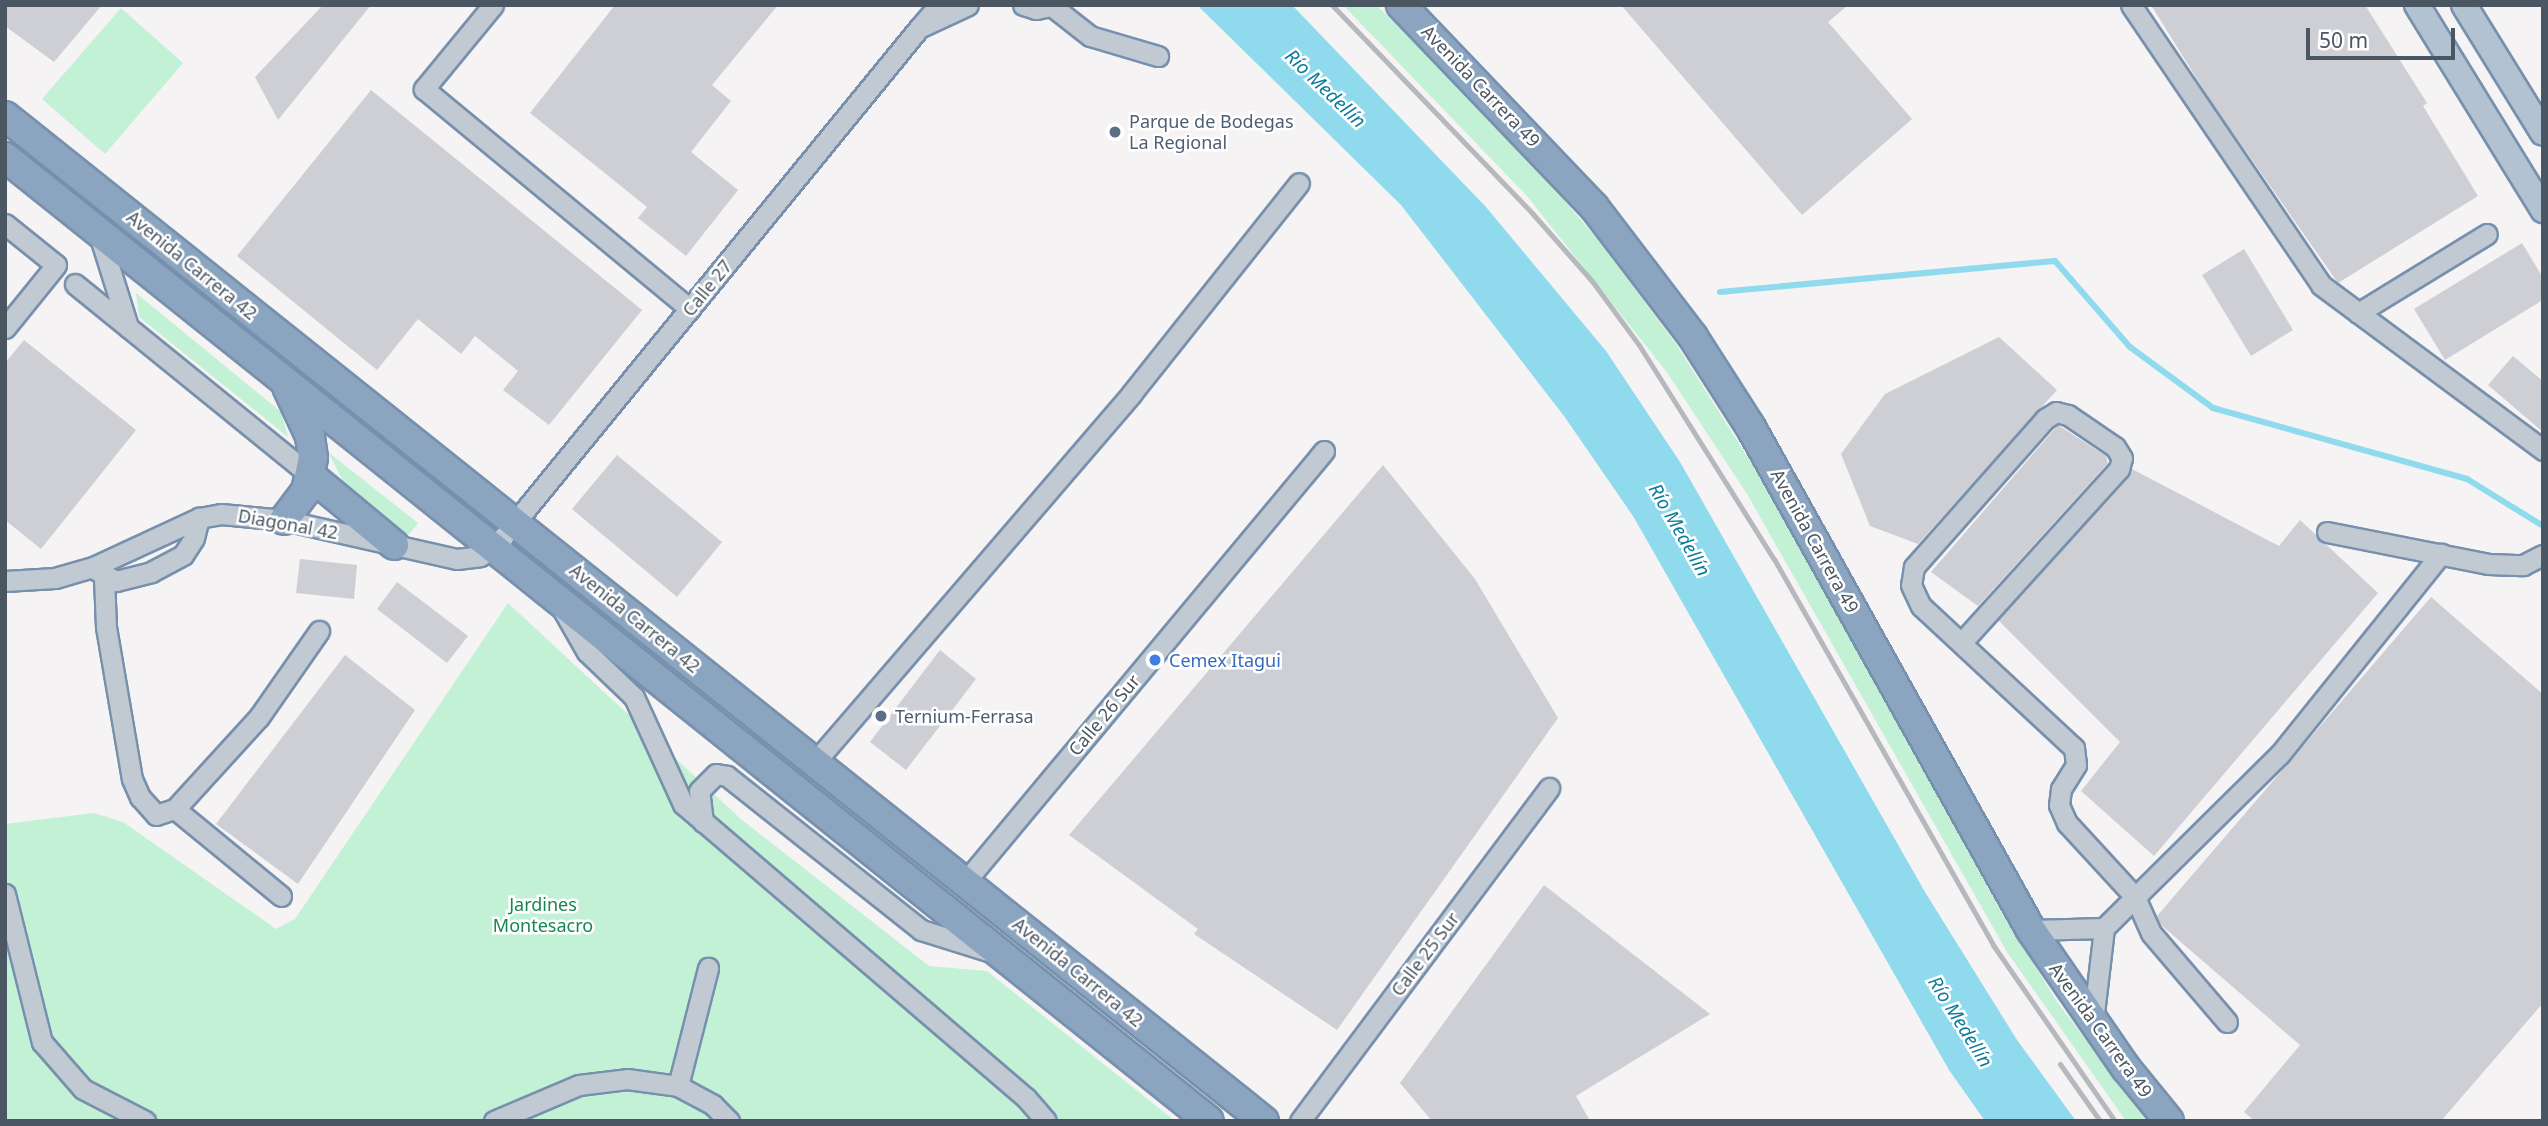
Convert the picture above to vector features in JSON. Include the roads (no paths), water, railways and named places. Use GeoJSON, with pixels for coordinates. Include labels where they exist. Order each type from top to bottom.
{"type":"FeatureCollection","features":[{"type":"Feature","properties":{"kind":"highway","name":"Avenida Carrera 49"},"geometry":{"type":"LineString","coordinates":[[1401,5],[1585,197],[1693,337],[1750,426],[2031,930],[2093,1022],[2169,1121]]}},
{"type":"Feature","properties":{"kind":"highway","name":"Avenida Carrera 42"},"geometry":{"type":"LineString","coordinates":[[5,116],[1264,1121]]}},
{"type":"Feature","properties":{"kind":"highway","name":"Avenida Carrera 42"},"geometry":{"type":"LineString","coordinates":[[5,157],[1201,1114]]}},
{"type":"Feature","properties":{"kind":"highway"},"geometry":{"type":"LineString","coordinates":[[282,379],[310,436],[311,476],[300,502],[284,520]]}},
{"type":"Feature","properties":{"kind":"highway"},"geometry":{"type":"LineString","coordinates":[[311,476],[394,545]]}},
{"type":"Feature","properties":{"kind":"highway"},"geometry":{"type":"LineString","coordinates":[[1130,1013],[1201,1114]]}},
{"type":"Feature","properties":{"kind":"main road"},"geometry":{"type":"LineString","coordinates":[[2417,5],[2543,210]]}},
{"type":"Feature","properties":{"kind":"main road"},"geometry":{"type":"LineString","coordinates":[[2464,5],[2543,133]]}},
{"type":"Feature","properties":{"kind":"street"},"geometry":{"type":"LineString","coordinates":[[493,5],[424,89],[690,309]]}},
{"type":"Feature","properties":{"kind":"street","name":"Calle 27"},"geometry":{"type":"LineString","coordinates":[[495,548],[939,5]]}},
{"type":"Feature","properties":{"kind":"street","name":"Calle 27"},"geometry":{"type":"LineString","coordinates":[[919,28],[968,5]]}},
{"type":"Feature","properties":{"kind":"street"},"geometry":{"type":"LineString","coordinates":[[1023,5],[1055,6],[1090,36],[1158,56]]}},
{"type":"Feature","properties":{"kind":"street"},"geometry":{"type":"LineString","coordinates":[[2131,5],[2321,285],[2543,450]]}},
{"type":"Feature","properties":{"kind":"street"},"geometry":{"type":"LineString","coordinates":[[815,762],[1132,393],[1299,183]]}},
{"type":"Feature","properties":{"kind":"street"},"geometry":{"type":"LineString","coordinates":[[5,224],[56,265],[5,328]]}},
{"type":"Feature","properties":{"kind":"street"},"geometry":{"type":"LineString","coordinates":[[98,231],[128,327]]}},
{"type":"Feature","properties":{"kind":"street"},"geometry":{"type":"LineString","coordinates":[[2358,313],[2487,234]]}},
{"type":"Feature","properties":{"kind":"street"},"geometry":{"type":"LineString","coordinates":[[75,284],[311,476]]}},
{"type":"Feature","properties":{"kind":"street"},"geometry":{"type":"LineString","coordinates":[[1962,642],[2119,469],[2122,458],[2115,447],[2068,415],[2056,412],[2045,419],[1914,567],[1910,585],[1921,606],[2074,748],[2076,765],[2061,789],[2059,804],[2067,823],[2135,897],[2151,933],[2227,1022]]}},
{"type":"Feature","properties":{"kind":"street","name":"Calle 26 Sur"},"geometry":{"type":"LineString","coordinates":[[965,882],[1324,451]]}},
{"type":"Feature","properties":{"kind":"street","name":"Diagonal 42"},"geometry":{"type":"LineString","coordinates":[[5,581],[98,572],[200,518],[243,514],[284,520],[457,559],[480,556],[495,548]]}},
{"type":"Feature","properties":{"kind":"street"},"geometry":{"type":"LineString","coordinates":[[200,518],[194,538],[183,555],[131,580],[98,572],[132,779],[140,797],[156,814],[175,809],[259,716],[320,631]]}},
{"type":"Feature","properties":{"kind":"street"},"geometry":{"type":"LineString","coordinates":[[2326,533],[2511,565],[2523,565],[2543,555]]}},
{"type":"Feature","properties":{"kind":"street"},"geometry":{"type":"LineString","coordinates":[[2093,1022],[2104,928],[2280,754],[2441,554]]}},
{"type":"Feature","properties":{"kind":"street"},"geometry":{"type":"LineString","coordinates":[[552,595],[587,652],[634,697],[670,783],[703,823],[1026,1098],[1046,1121]]}},
{"type":"Feature","properties":{"kind":"street"},"geometry":{"type":"LineString","coordinates":[[703,823],[699,790],[716,774],[727,776],[921,930],[1001,955]]}},
{"type":"Feature","properties":{"kind":"street","name":"Calle 25 Sur"},"geometry":{"type":"LineString","coordinates":[[1300,1121],[1549,788]]}},
{"type":"Feature","properties":{"kind":"street"},"geometry":{"type":"LineString","coordinates":[[175,809],[281,896]]}},
{"type":"Feature","properties":{"kind":"street"},"geometry":{"type":"LineString","coordinates":[[5,894],[42,1042],[83,1089],[145,1121]]}},
{"type":"Feature","properties":{"kind":"street"},"geometry":{"type":"LineString","coordinates":[[2031,930],[2104,928]]}},
{"type":"Feature","properties":{"kind":"street"},"geometry":{"type":"LineString","coordinates":[[678,1086],[708,968]]}},
{"type":"Feature","properties":{"kind":"street"},"geometry":{"type":"LineString","coordinates":[[494,1121],[579,1085],[627,1079],[678,1086],[713,1105],[729,1121]]}},
{"type":"Feature","properties":{"kind":"water","name":"Río Medellín"},"geometry":{"type":"Polygon","coordinates":[[[1197,5],[1292,5],[1486,207],[1606,351],[1680,462],[1925,892],[2017,1040],[2076,1121],[1985,1121],[1949,1070],[1633,516],[1564,416],[1401,205],[1197,5]]]}},
{"type":"Feature","properties":{"kind":"waterway"},"geometry":{"type":"LineString","coordinates":[[1720,292],[2055,261],[2130,347],[2213,408],[2467,479],[2543,526]]}},
{"type":"Feature","properties":{"kind":"railway"},"geometry":{"type":"LineString","coordinates":[[1332,5],[1532,213],[1592,281],[1639,345],[1774,559],[1993,945],[2115,1121]]}},
{"type":"Feature","properties":{"kind":"railway"},"geometry":{"type":"LineString","coordinates":[[2060,1064],[2100,1121]]}},
{"type":"Feature","properties":{"kind":"place","name":"Parque de Bodegas La Regional"},"geometry":{"type":"Point","coordinates":[1115,132]}},
{"type":"Feature","properties":{"kind":"place","name":"Cemex Itagui"},"geometry":{"type":"Point","coordinates":[1155,660]}},
{"type":"Feature","properties":{"kind":"place","name":"Ternium-Ferrasa"},"geometry":{"type":"Point","coordinates":[881,716]}},
{"type":"Feature","properties":{"kind":"park label","name":"Jardines Montesacro"},"geometry":{"type":"Point","coordinates":[543,915]}}]}
